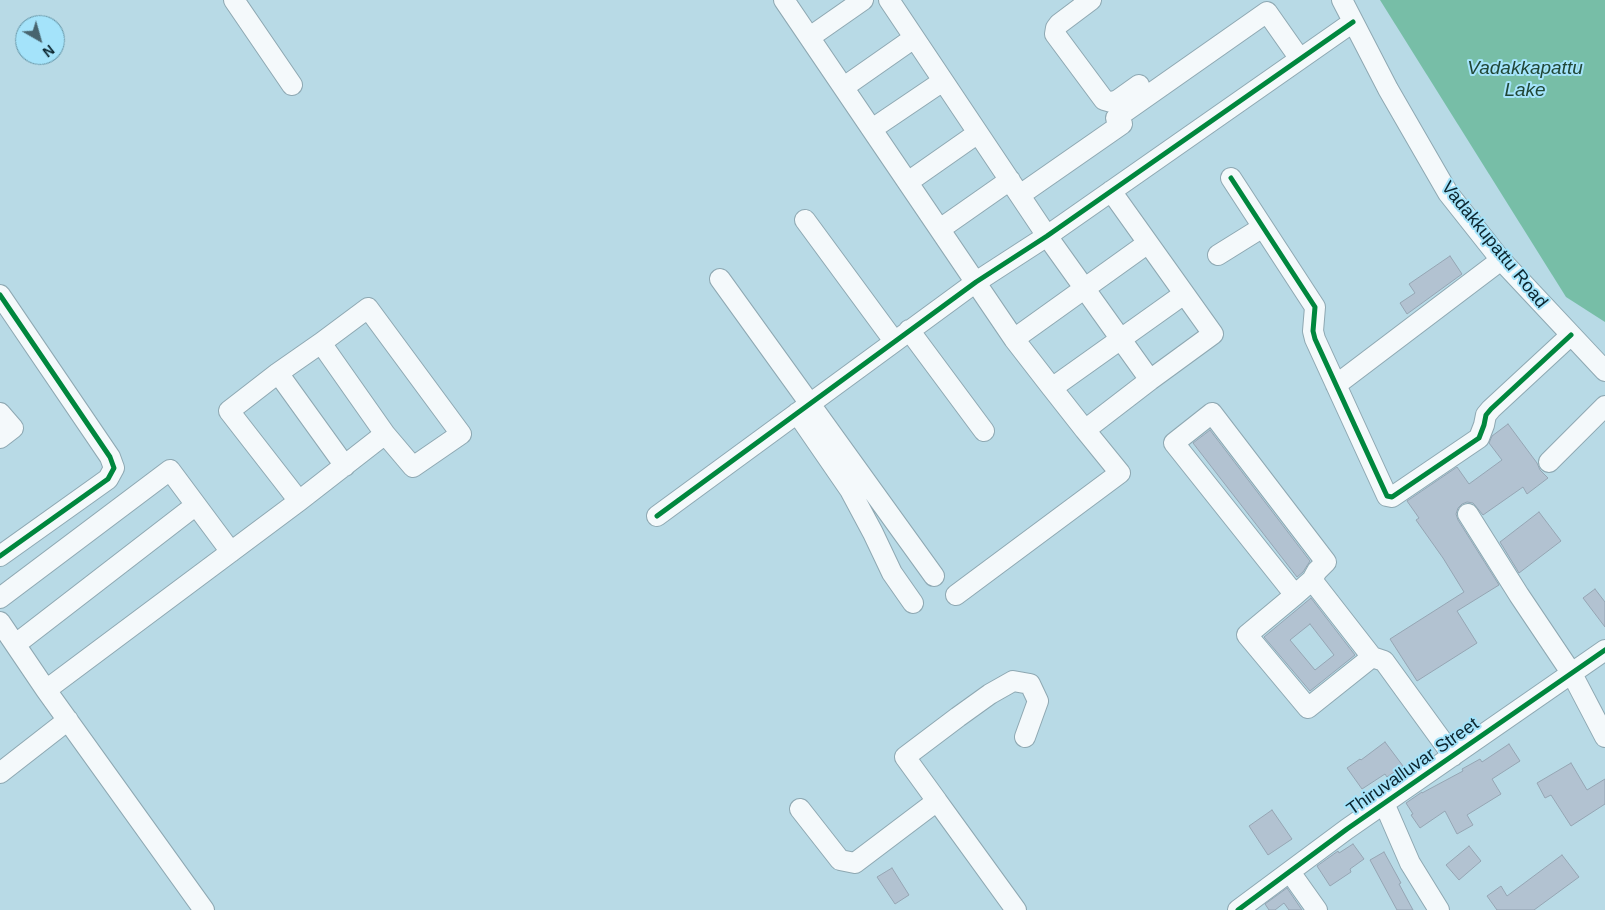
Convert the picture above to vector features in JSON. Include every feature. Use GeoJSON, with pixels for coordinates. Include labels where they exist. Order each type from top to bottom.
{"type":"FeatureCollection","features":[{"type":"Feature","properties":{"kind":"street"},"geometry":{"type":"LineString","coordinates":[[234,0],[292,85]]}},
{"type":"Feature","properties":{"kind":"street"},"geometry":{"type":"LineString","coordinates":[[784,0],[1014,339],[1120,473],[956,595]]}},
{"type":"Feature","properties":{"kind":"street"},"geometry":{"type":"LineString","coordinates":[[810,37],[863,0]]}},
{"type":"Feature","properties":{"kind":"street"},"geometry":{"type":"LineString","coordinates":[[889,0],[1047,236],[1150,380]]}},
{"type":"Feature","properties":{"kind":"street"},"geometry":{"type":"LineString","coordinates":[[1092,0],[1059,24],[1055,34],[1104,100],[1111,102],[1118,100],[1261,0]]}},
{"type":"Feature","properties":{"kind":"street","name":"Vadakkupattu Road"},"geometry":{"type":"LineString","coordinates":[[1342,0],[1388,89],[1448,193],[1502,260],[1605,371]]}},
{"type":"Feature","properties":{"kind":"street"},"geometry":{"type":"LineString","coordinates":[[940,229],[1015,188],[1122,124],[1116,118],[1267,12],[1300,59]]}},
{"type":"Feature","properties":{"kind":"street"},"geometry":{"type":"LineString","coordinates":[[657,516],[976,282],[1047,236],[1353,22]]}},
{"type":"Feature","properties":{"kind":"street"},"geometry":{"type":"LineString","coordinates":[[844,87],[914,38]]}},
{"type":"Feature","properties":{"kind":"street"},"geometry":{"type":"LineString","coordinates":[[872,129],[943,81]]}},
{"type":"Feature","properties":{"kind":"street"},"geometry":{"type":"LineString","coordinates":[[908,182],[978,133]]}},
{"type":"Feature","properties":{"kind":"street"},"geometry":{"type":"LineString","coordinates":[[1231,178],[1315,307],[1313,331],[1315,339],[1387,496],[1392,497],[1479,438],[1486,415],[1491,409],[1571,336]]}},
{"type":"Feature","properties":{"kind":"street"},"geometry":{"type":"LineString","coordinates":[[1085,430],[1214,334],[1111,191]]}},
{"type":"Feature","properties":{"kind":"street"},"geometry":{"type":"LineString","coordinates":[[805,220],[984,431]]}},
{"type":"Feature","properties":{"kind":"street"},"geometry":{"type":"LineString","coordinates":[[1218,255],[1263,227]]}},
{"type":"Feature","properties":{"kind":"street"},"geometry":{"type":"LineString","coordinates":[[1014,339],[1148,243]]}},
{"type":"Feature","properties":{"kind":"street"},"geometry":{"type":"LineString","coordinates":[[1336,385],[1502,260]]}},
{"type":"Feature","properties":{"kind":"street"},"geometry":{"type":"LineString","coordinates":[[720,279],[803,408],[850,490],[892,573],[913,603]]}},
{"type":"Feature","properties":{"kind":"street"},"geometry":{"type":"LineString","coordinates":[[1052,388],[1184,294]]}},
{"type":"Feature","properties":{"kind":"street"},"geometry":{"type":"LineString","coordinates":[[0,295],[110,457],[114,468],[108,479],[0,556]]}},
{"type":"Feature","properties":{"kind":"street"},"geometry":{"type":"LineString","coordinates":[[299,502],[229,411],[278,372],[368,308],[461,434],[413,467],[385,434],[320,343]]}},
{"type":"Feature","properties":{"kind":"street"},"geometry":{"type":"LineString","coordinates":[[278,372],[345,466]]}},
{"type":"Feature","properties":{"kind":"street"},"geometry":{"type":"LineString","coordinates":[[1549,462],[1605,406]]}},
{"type":"Feature","properties":{"kind":"street"},"geometry":{"type":"LineString","coordinates":[[803,408],[934,576]]}},
{"type":"Feature","properties":{"kind":"street"},"geometry":{"type":"LineString","coordinates":[[0,413],[13,428],[0,438]]}},
{"type":"Feature","properties":{"kind":"street"},"geometry":{"type":"LineString","coordinates":[[1295,595],[1174,443],[1212,413],[1326,562],[1317,571],[1312,580],[1295,595],[1247,635],[1308,708],[1372,657]]}},
{"type":"Feature","properties":{"kind":"street"},"geometry":{"type":"LineString","coordinates":[[46,690],[299,502],[385,434]]}},
{"type":"Feature","properties":{"kind":"street"},"geometry":{"type":"LineString","coordinates":[[0,598],[170,470],[231,552]]}},
{"type":"Feature","properties":{"kind":"street"},"geometry":{"type":"LineString","coordinates":[[16,644],[196,505]]}},
{"type":"Feature","properties":{"kind":"street"},"geometry":{"type":"LineString","coordinates":[[1468,514],[1572,674],[1605,737]]}},
{"type":"Feature","properties":{"kind":"street"},"geometry":{"type":"LineString","coordinates":[[1312,580],[1372,657],[1384,661],[1453,756]]}},
{"type":"Feature","properties":{"kind":"street"},"geometry":{"type":"LineString","coordinates":[[0,622],[46,690],[204,910]]}},
{"type":"Feature","properties":{"kind":"street","name":"Thiruvalluvar Street"},"geometry":{"type":"LineString","coordinates":[[1238,910],[1384,804],[1605,650]]}},
{"type":"Feature","properties":{"kind":"street"},"geometry":{"type":"LineString","coordinates":[[1016,910],[906,757],[990,694],[1013,681],[1030,684],[1038,701],[1025,737]]}},
{"type":"Feature","properties":{"kind":"street"},"geometry":{"type":"LineString","coordinates":[[0,773],[68,720]]}},
{"type":"Feature","properties":{"kind":"street"},"geometry":{"type":"LineString","coordinates":[[800,809],[840,860],[855,863],[937,801]]}},
{"type":"Feature","properties":{"kind":"street"},"geometry":{"type":"LineString","coordinates":[[1384,804],[1410,863],[1439,910]]}},
{"type":"Feature","properties":{"kind":"street"},"geometry":{"type":"LineString","coordinates":[[1290,872],[1317,910]]}},
{"type":"Feature","properties":{"kind":"water","name":"Vadakkapattu Lake"},"geometry":{"type":"Polygon","coordinates":[[[1380,0],[1605,0],[1605,322],[1566,297],[1380,0]]]}},
{"type":"Feature","properties":{"kind":"building"},"geometry":{"type":"Polygon","coordinates":[[[1450,256],[1462,274],[1407,314],[1400,303],[1415,293],[1409,284],[1450,256]]]}},
{"type":"Feature","properties":{"kind":"building"},"geometry":{"type":"Polygon","coordinates":[[[1508,424],[1537,463],[1540,470],[1548,478],[1527,494],[1523,487],[1483,515],[1473,503],[1467,502],[1458,508],[1456,514],[1458,520],[1499,585],[1457,611],[1477,643],[1417,681],[1390,639],[1464,592],[1416,520],[1419,518],[1407,501],[1457,467],[1469,484],[1502,460],[1489,443],[1492,436],[1508,424]]]}},
{"type":"Feature","properties":{"kind":"building"},"geometry":{"type":"Polygon","coordinates":[[[1210,430],[1310,561],[1303,572],[1297,577],[1193,443],[1210,430]]]}},
{"type":"Feature","properties":{"kind":"building"},"geometry":{"type":"Polygon","coordinates":[[[1539,512],[1561,541],[1519,573],[1500,542],[1539,512]]]}},
{"type":"Feature","properties":{"kind":"building"},"geometry":{"type":"Polygon","coordinates":[[[1595,589],[1605,602],[1605,627],[1583,598],[1595,589]]]}},
{"type":"Feature","properties":{"kind":"building"},"geometry":{"type":"Polygon","coordinates":[[[1311,598],[1355,655],[1310,691],[1264,637],[1311,598]],[[1310,624],[1290,640],[1315,670],[1334,655],[1310,624]]]}},
{"type":"Feature","properties":{"kind":"building"},"geometry":{"type":"Polygon","coordinates":[[[1385,742],[1403,766],[1387,777],[1385,774],[1362,789],[1347,768],[1385,742]]]}},
{"type":"Feature","properties":{"kind":"building"},"geometry":{"type":"Polygon","coordinates":[[[1509,744],[1520,761],[1492,779],[1501,794],[1467,815],[1473,825],[1457,834],[1445,811],[1420,828],[1411,815],[1413,814],[1406,803],[1422,792],[1463,771],[1462,769],[1480,759],[1482,762],[1509,744]]]}},
{"type":"Feature","properties":{"kind":"building"},"geometry":{"type":"Polygon","coordinates":[[[1571,763],[1587,790],[1605,779],[1605,804],[1571,826],[1551,795],[1545,798],[1537,783],[1571,763]]]}},
{"type":"Feature","properties":{"kind":"building"},"geometry":{"type":"Polygon","coordinates":[[[1272,810],[1292,839],[1268,855],[1249,826],[1272,810]]]}},
{"type":"Feature","properties":{"kind":"building"},"geometry":{"type":"Polygon","coordinates":[[[1353,844],[1364,859],[1350,869],[1351,872],[1330,886],[1317,866],[1338,851],[1339,853],[1353,844]]]}},
{"type":"Feature","properties":{"kind":"building"},"geometry":{"type":"Polygon","coordinates":[[[1469,846],[1481,861],[1459,880],[1446,865],[1469,846]]]}},
{"type":"Feature","properties":{"kind":"building"},"geometry":{"type":"Polygon","coordinates":[[[1384,852],[1413,910],[1397,910],[1370,860],[1384,852]]]}},
{"type":"Feature","properties":{"kind":"building"},"geometry":{"type":"Polygon","coordinates":[[[1562,855],[1579,877],[1534,910],[1497,910],[1487,896],[1501,886],[1507,896],[1562,855]]]}},
{"type":"Feature","properties":{"kind":"building"},"geometry":{"type":"Polygon","coordinates":[[[892,868],[909,895],[895,904],[877,877],[892,868]]]}},
{"type":"Feature","properties":{"kind":"building"},"geometry":{"type":"Polygon","coordinates":[[[1287,888],[1302,910],[1289,910],[1284,903],[1275,910],[1269,910],[1265,904],[1287,888]]]}},
{"type":"Feature","properties":{"kind":"cycle path"},"geometry":{"type":"LineString","coordinates":[[657,516],[976,282],[1047,236],[1353,22]]}},
{"type":"Feature","properties":{"kind":"cycle path"},"geometry":{"type":"LineString","coordinates":[[1231,178],[1315,307],[1313,331],[1315,339],[1387,496],[1392,497],[1479,438],[1486,415],[1491,409],[1571,335]]}},
{"type":"Feature","properties":{"kind":"cycle path"},"geometry":{"type":"LineString","coordinates":[[0,295],[110,457],[114,468],[108,479],[0,556]]}},
{"type":"Feature","properties":{"kind":"cycle path"},"geometry":{"type":"LineString","coordinates":[[1238,910],[1347,829],[1605,650]]}}]}
